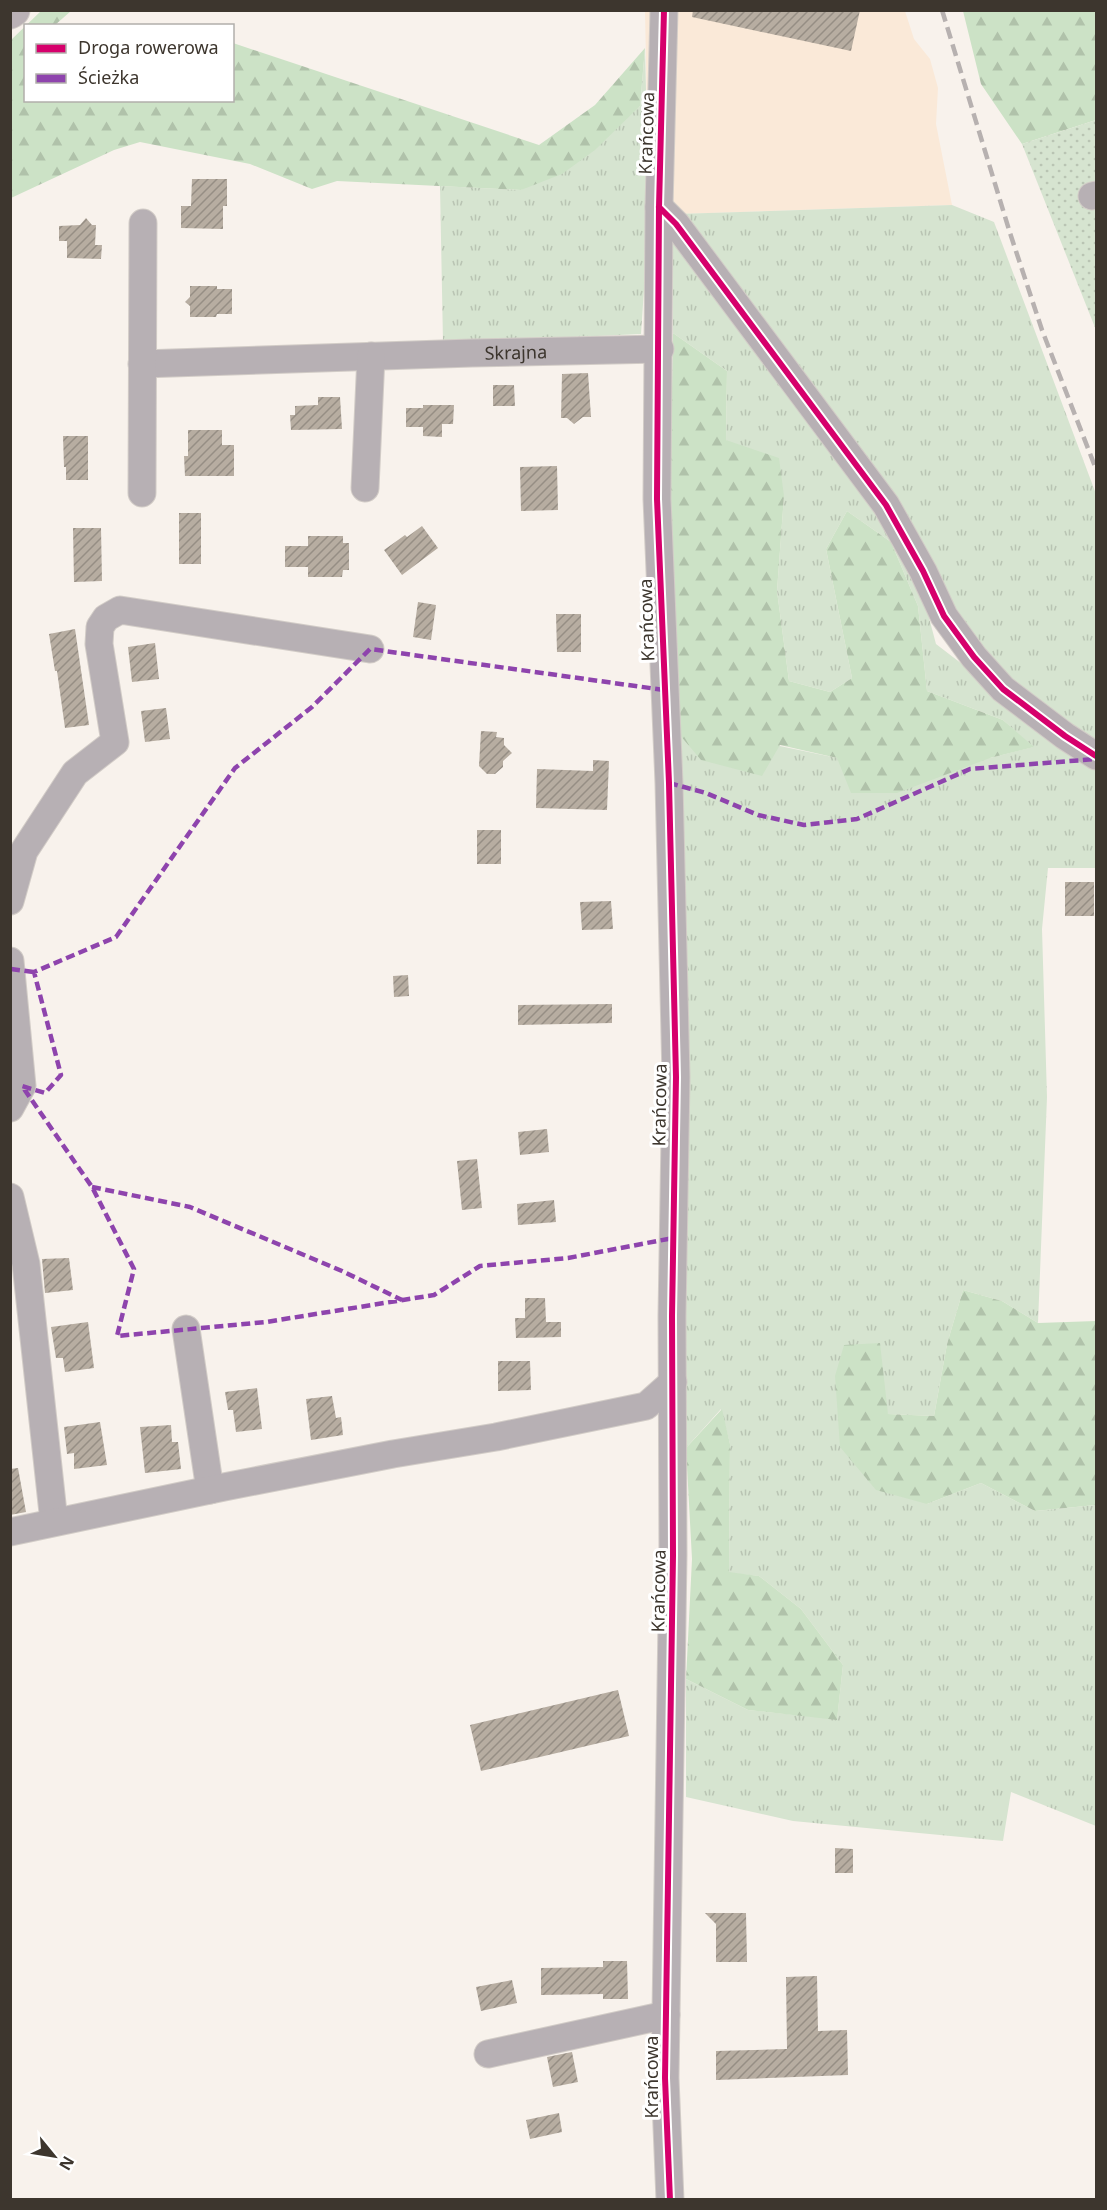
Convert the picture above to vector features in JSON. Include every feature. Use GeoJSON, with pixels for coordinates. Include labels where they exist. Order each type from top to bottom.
{"type":"FeatureCollection","features":[{"type":"Feature","properties":{"kind":"street","name":"Krańcowa"},"geometry":{"type":"LineString","coordinates":[[664,10],[659,207],[660,349],[657,500],[669,783],[676,1077],[672,1316],[674,1555],[666,2015],[666,2127],[670,2199]]}},
{"type":"Feature","properties":{"kind":"street"},"geometry":{"type":"LineString","coordinates":[[659,207],[676,224],[886,505],[923,571],[944,616],[974,657],[1003,688],[1065,736],[1096,756]]}},
{"type":"Feature","properties":{"kind":"street"},"geometry":{"type":"LineString","coordinates":[[142,493],[143,223]]}},
{"type":"Feature","properties":{"kind":"street","name":"Skrajna"},"geometry":{"type":"LineString","coordinates":[[142,364],[660,349]]}},
{"type":"Feature","properties":{"kind":"street"},"geometry":{"type":"LineString","coordinates":[[366,488],[371,356]]}},
{"type":"Feature","properties":{"kind":"street"},"geometry":{"type":"LineString","coordinates":[[10,901],[24,850],[75,773],[115,742],[99,644],[100,627],[106,618],[120,610],[370,649]]}},
{"type":"Feature","properties":{"kind":"street"},"geometry":{"type":"LineString","coordinates":[[10,961],[22,1086],[10,1108]]}},
{"type":"Feature","properties":{"kind":"street"},"geometry":{"type":"LineString","coordinates":[[10,1197],[26,1264],[54,1522]]}},
{"type":"Feature","properties":{"kind":"street"},"geometry":{"type":"LineString","coordinates":[[186,1329],[210,1490]]}},
{"type":"Feature","properties":{"kind":"street"},"geometry":{"type":"LineString","coordinates":[[10,1532],[210,1490],[393,1454],[496,1437],[646,1406],[673,1382]]}},
{"type":"Feature","properties":{"kind":"street"},"geometry":{"type":"LineString","coordinates":[[488,2054],[666,2015]]}},
{"type":"Feature","properties":{"kind":"shaded area"},"geometry":{"type":"Polygon","coordinates":[[[645,11],[905,11],[914,39],[930,59],[938,88],[936,124],[952,205],[649,215],[645,11]]]}},
{"type":"Feature","properties":{"kind":"green space"},"geometry":{"type":"Polygon","coordinates":[[[41,11],[71,11],[56,24],[28,24],[41,11]]]}},
{"type":"Feature","properties":{"kind":"green space"},"geometry":{"type":"Polygon","coordinates":[[[963,11],[1096,11],[1096,120],[1022,144],[981,84],[963,11]]]}},
{"type":"Feature","properties":{"kind":"green space"},"geometry":{"type":"Polygon","coordinates":[[[24,27],[24,102],[234,102],[234,43],[539,145],[595,105],[645,48],[640,106],[595,150],[562,174],[521,190],[337,181],[312,189],[250,164],[140,142],[114,150],[11,198],[11,40],[24,27]]]}},
{"type":"Feature","properties":{"kind":"green space"},"geometry":{"type":"Polygon","coordinates":[[[645,48],[649,215],[641,334],[443,343],[440,186],[521,190],[640,106],[645,48]]]}},
{"type":"Feature","properties":{"kind":"green space"},"geometry":{"type":"Polygon","coordinates":[[[1096,120],[1096,330],[1022,144],[1096,120]]]}},
{"type":"Feature","properties":{"kind":"green space"},"geometry":{"type":"Polygon","coordinates":[[[952,205],[994,222],[1096,494],[1096,750],[1007,686],[676,214],[952,205]]]}},
{"type":"Feature","properties":{"kind":"green space"},"geometry":{"type":"Polygon","coordinates":[[[672,237],[874,500],[904,553],[928,614],[936,644],[1096,767],[1096,868],[1048,868],[1042,929],[1047,1097],[1038,1323],[1002,1301],[963,1290],[947,1344],[934,1416],[888,1414],[845,1345],[927,1504],[981,1483],[1035,1511],[1096,1505],[1096,1826],[1011,1792],[1003,1841],[793,1821],[686,1797],[686,1679],[748,1710],[837,1719],[843,1665],[801,1609],[759,1576],[729,1573],[730,1444],[721,1409],[686,1448],[675,724],[837,758],[990,758],[1033,747],[1003,720],[927,691],[918,606],[891,542],[847,511],[826,549],[852,678],[830,692],[789,681],[777,591],[784,496],[726,440],[727,371],[673,333],[672,237]]]}},
{"type":"Feature","properties":{"kind":"green space"},"geometry":{"type":"Polygon","coordinates":[[[673,333],[727,371],[726,440],[779,458],[784,496],[777,591],[789,681],[830,692],[852,678],[826,549],[847,511],[891,542],[918,606],[927,691],[1003,720],[1034,747],[990,758],[897,793],[851,793],[837,758],[780,745],[762,776],[701,760],[679,734],[669,556],[673,333]]]}},
{"type":"Feature","properties":{"kind":"green space"},"geometry":{"type":"Polygon","coordinates":[[[963,1290],[1002,1301],[1038,1323],[1096,1321],[1096,1505],[1035,1511],[981,1483],[927,1504],[876,1490],[840,1447],[835,1376],[844,1345],[880,1343],[888,1414],[934,1416],[947,1344],[963,1290]]]}},
{"type":"Feature","properties":{"kind":"green space"},"geometry":{"type":"Polygon","coordinates":[[[722,1409],[730,1444],[729,1572],[759,1576],[801,1609],[843,1665],[837,1720],[748,1710],[686,1679],[692,1559],[686,1448],[722,1409]]]}},
{"type":"Feature","properties":{"kind":"building"},"geometry":{"type":"Polygon","coordinates":[[[693,10],[860,10],[851,51],[692,17],[693,10]]]}},
{"type":"Feature","properties":{"kind":"building"},"geometry":{"type":"Polygon","coordinates":[[[192,179],[227,179],[227,206],[223,206],[223,229],[181,228],[181,206],[191,206],[192,179]]]}},
{"type":"Feature","properties":{"kind":"building"},"geometry":{"type":"Polygon","coordinates":[[[86,218],[92,225],[96,225],[95,245],[102,245],[101,259],[67,258],[67,241],[59,241],[59,226],[80,225],[86,218]]]}},
{"type":"Feature","properties":{"kind":"building"},"geometry":{"type":"Polygon","coordinates":[[[190,286],[217,286],[217,289],[232,289],[232,314],[217,314],[216,317],[190,317],[190,306],[185,302],[190,297],[190,286]]]}},
{"type":"Feature","properties":{"kind":"building"},"geometry":{"type":"Polygon","coordinates":[[[588,373],[591,417],[583,417],[574,424],[567,418],[561,418],[562,374],[588,373]]]}},
{"type":"Feature","properties":{"kind":"building"},"geometry":{"type":"Polygon","coordinates":[[[493,385],[514,385],[515,406],[493,406],[493,385]]]}},
{"type":"Feature","properties":{"kind":"building"},"geometry":{"type":"Polygon","coordinates":[[[318,397],[340,397],[342,429],[291,430],[290,415],[295,415],[295,406],[318,405],[318,397]]]}},
{"type":"Feature","properties":{"kind":"building"},"geometry":{"type":"Polygon","coordinates":[[[423,405],[454,405],[453,424],[442,424],[442,437],[423,436],[423,427],[406,427],[406,408],[423,408],[423,405]]]}},
{"type":"Feature","properties":{"kind":"building"},"geometry":{"type":"Polygon","coordinates":[[[188,430],[222,430],[222,445],[234,445],[234,476],[185,476],[184,456],[188,456],[188,430]]]}},
{"type":"Feature","properties":{"kind":"building"},"geometry":{"type":"Polygon","coordinates":[[[63,436],[88,436],[88,480],[66,480],[63,436]]]}},
{"type":"Feature","properties":{"kind":"building"},"geometry":{"type":"Polygon","coordinates":[[[557,466],[558,510],[521,511],[520,467],[557,466]]]}},
{"type":"Feature","properties":{"kind":"building"},"geometry":{"type":"Polygon","coordinates":[[[179,513],[201,513],[201,564],[179,564],[179,513]]]}},
{"type":"Feature","properties":{"kind":"building"},"geometry":{"type":"Polygon","coordinates":[[[422,526],[438,548],[402,575],[384,550],[422,526]]]}},
{"type":"Feature","properties":{"kind":"building"},"geometry":{"type":"Polygon","coordinates":[[[73,528],[101,528],[102,581],[74,582],[73,528]]]}},
{"type":"Feature","properties":{"kind":"building"},"geometry":{"type":"Polygon","coordinates":[[[308,536],[343,536],[343,543],[349,543],[349,570],[343,570],[342,577],[308,577],[308,567],[285,567],[285,546],[308,546],[308,536]]]}},
{"type":"Feature","properties":{"kind":"building"},"geometry":{"type":"Polygon","coordinates":[[[418,602],[436,605],[431,640],[413,637],[418,602]]]}},
{"type":"Feature","properties":{"kind":"building"},"geometry":{"type":"Polygon","coordinates":[[[556,614],[581,614],[581,652],[557,652],[556,614]]]}},
{"type":"Feature","properties":{"kind":"building"},"geometry":{"type":"Polygon","coordinates":[[[75,629],[89,725],[65,728],[49,634],[75,629]]]}},
{"type":"Feature","properties":{"kind":"building"},"geometry":{"type":"Polygon","coordinates":[[[155,643],[159,679],[132,682],[128,647],[155,643]]]}},
{"type":"Feature","properties":{"kind":"building"},"geometry":{"type":"Polygon","coordinates":[[[166,708],[170,739],[145,742],[141,711],[166,708]]]}},
{"type":"Feature","properties":{"kind":"building"},"geometry":{"type":"Polygon","coordinates":[[[481,731],[497,732],[496,737],[504,738],[504,745],[512,753],[503,761],[503,767],[495,774],[487,774],[479,766],[481,731]]]}},
{"type":"Feature","properties":{"kind":"building"},"geometry":{"type":"Polygon","coordinates":[[[593,760],[609,761],[607,810],[536,808],[537,769],[593,771],[593,760]]]}},
{"type":"Feature","properties":{"kind":"building"},"geometry":{"type":"Polygon","coordinates":[[[477,830],[501,830],[501,864],[477,864],[477,830]]]}},
{"type":"Feature","properties":{"kind":"building"},"geometry":{"type":"Polygon","coordinates":[[[1065,882],[1094,882],[1094,916],[1065,916],[1065,882]]]}},
{"type":"Feature","properties":{"kind":"building"},"geometry":{"type":"Polygon","coordinates":[[[611,901],[613,929],[582,930],[580,902],[611,901]]]}},
{"type":"Feature","properties":{"kind":"building"},"geometry":{"type":"Polygon","coordinates":[[[408,975],[409,996],[394,997],[393,976],[408,975]]]}},
{"type":"Feature","properties":{"kind":"building"},"geometry":{"type":"Polygon","coordinates":[[[612,1004],[612,1023],[518,1025],[518,1005],[612,1004]]]}},
{"type":"Feature","properties":{"kind":"building"},"geometry":{"type":"Polygon","coordinates":[[[547,1129],[549,1152],[520,1155],[518,1132],[547,1129]]]}},
{"type":"Feature","properties":{"kind":"building"},"geometry":{"type":"Polygon","coordinates":[[[477,1159],[482,1208],[462,1210],[457,1161],[477,1159]]]}},
{"type":"Feature","properties":{"kind":"building"},"geometry":{"type":"Polygon","coordinates":[[[554,1200],[556,1222],[518,1225],[517,1204],[554,1200]]]}},
{"type":"Feature","properties":{"kind":"building"},"geometry":{"type":"Polygon","coordinates":[[[69,1258],[73,1290],[45,1293],[42,1259],[69,1258]]]}},
{"type":"Feature","properties":{"kind":"building"},"geometry":{"type":"Polygon","coordinates":[[[525,1298],[545,1298],[546,1322],[561,1322],[561,1337],[516,1338],[515,1318],[525,1318],[525,1298]]]}},
{"type":"Feature","properties":{"kind":"building"},"geometry":{"type":"Polygon","coordinates":[[[88,1322],[94,1368],[65,1372],[63,1358],[56,1358],[51,1327],[88,1322]]]}},
{"type":"Feature","properties":{"kind":"building"},"geometry":{"type":"Polygon","coordinates":[[[498,1361],[530,1361],[531,1390],[498,1391],[498,1361]]]}},
{"type":"Feature","properties":{"kind":"building"},"geometry":{"type":"Polygon","coordinates":[[[257,1388],[262,1429],[236,1432],[233,1410],[228,1410],[225,1392],[257,1388]]]}},
{"type":"Feature","properties":{"kind":"building"},"geometry":{"type":"Polygon","coordinates":[[[332,1396],[336,1418],[341,1417],[343,1435],[311,1440],[306,1399],[332,1396]]]}},
{"type":"Feature","properties":{"kind":"building"},"geometry":{"type":"Polygon","coordinates":[[[100,1422],[107,1465],[74,1469],[74,1453],[67,1454],[64,1427],[100,1422]]]}},
{"type":"Feature","properties":{"kind":"building"},"geometry":{"type":"Polygon","coordinates":[[[171,1425],[172,1442],[178,1442],[181,1469],[145,1473],[140,1427],[171,1425]]]}},
{"type":"Feature","properties":{"kind":"building"},"geometry":{"type":"Polygon","coordinates":[[[18,1468],[26,1512],[10,1515],[10,1469],[18,1468]]]}},
{"type":"Feature","properties":{"kind":"building"},"geometry":{"type":"Polygon","coordinates":[[[618,1690],[629,1736],[481,1771],[470,1725],[618,1690]]]}},
{"type":"Feature","properties":{"kind":"building"},"geometry":{"type":"Polygon","coordinates":[[[835,1848],[853,1849],[853,1873],[835,1873],[835,1848]]]}},
{"type":"Feature","properties":{"kind":"building"},"geometry":{"type":"Polygon","coordinates":[[[705,1913],[746,1913],[747,1962],[716,1962],[716,1924],[705,1913]]]}},
{"type":"Feature","properties":{"kind":"building"},"geometry":{"type":"Polygon","coordinates":[[[603,1961],[627,1961],[628,1999],[603,1999],[603,1994],[541,1995],[541,1968],[603,1967],[603,1961]]]}},
{"type":"Feature","properties":{"kind":"building"},"geometry":{"type":"Polygon","coordinates":[[[817,1976],[818,2031],[847,2030],[848,2075],[716,2080],[716,2051],[787,2049],[786,1977],[817,1976]]]}},
{"type":"Feature","properties":{"kind":"building"},"geometry":{"type":"Polygon","coordinates":[[[512,1980],[517,2003],[481,2011],[476,1987],[512,1980]]]}},
{"type":"Feature","properties":{"kind":"building"},"geometry":{"type":"Polygon","coordinates":[[[572,2052],[578,2082],[553,2087],[547,2057],[572,2052]]]}},
{"type":"Feature","properties":{"kind":"building"},"geometry":{"type":"Polygon","coordinates":[[[559,2113],[562,2132],[530,2139],[526,2120],[559,2113]]]}},
{"type":"Feature","properties":{"kind":"railway"},"geometry":{"type":"LineString","coordinates":[[942,10],[1042,330],[1096,469]]}},
{"type":"Feature","properties":{"kind":"marked path"},"geometry":{"type":"LineString","coordinates":[[664,690],[370,649],[312,707],[235,768],[116,937],[34,972],[61,1075],[45,1093],[22,1086],[92,1187],[134,1269],[117,1336],[266,1322],[434,1295],[480,1266],[568,1258],[673,1238]]}},
{"type":"Feature","properties":{"kind":"marked path"},"geometry":{"type":"LineString","coordinates":[[669,783],[706,793],[758,815],[804,825],[857,819],[970,769],[1096,759]]}},
{"type":"Feature","properties":{"kind":"marked path"},"geometry":{"type":"LineString","coordinates":[[11,969],[34,972]]}},
{"type":"Feature","properties":{"kind":"marked path"},"geometry":{"type":"LineString","coordinates":[[92,1187],[190,1207],[342,1271],[402,1300]]}},
{"type":"Feature","properties":{"kind":"cycle path"},"geometry":{"type":"LineString","coordinates":[[664,10],[659,207],[657,499],[669,783],[676,1077],[672,1316],[673,1555],[665,2078],[670,2200]]}},
{"type":"Feature","properties":{"kind":"cycle path"},"geometry":{"type":"LineString","coordinates":[[659,207],[676,224],[886,505],[923,571],[944,616],[974,657],[1003,689],[1065,736],[1096,756]]}}]}
